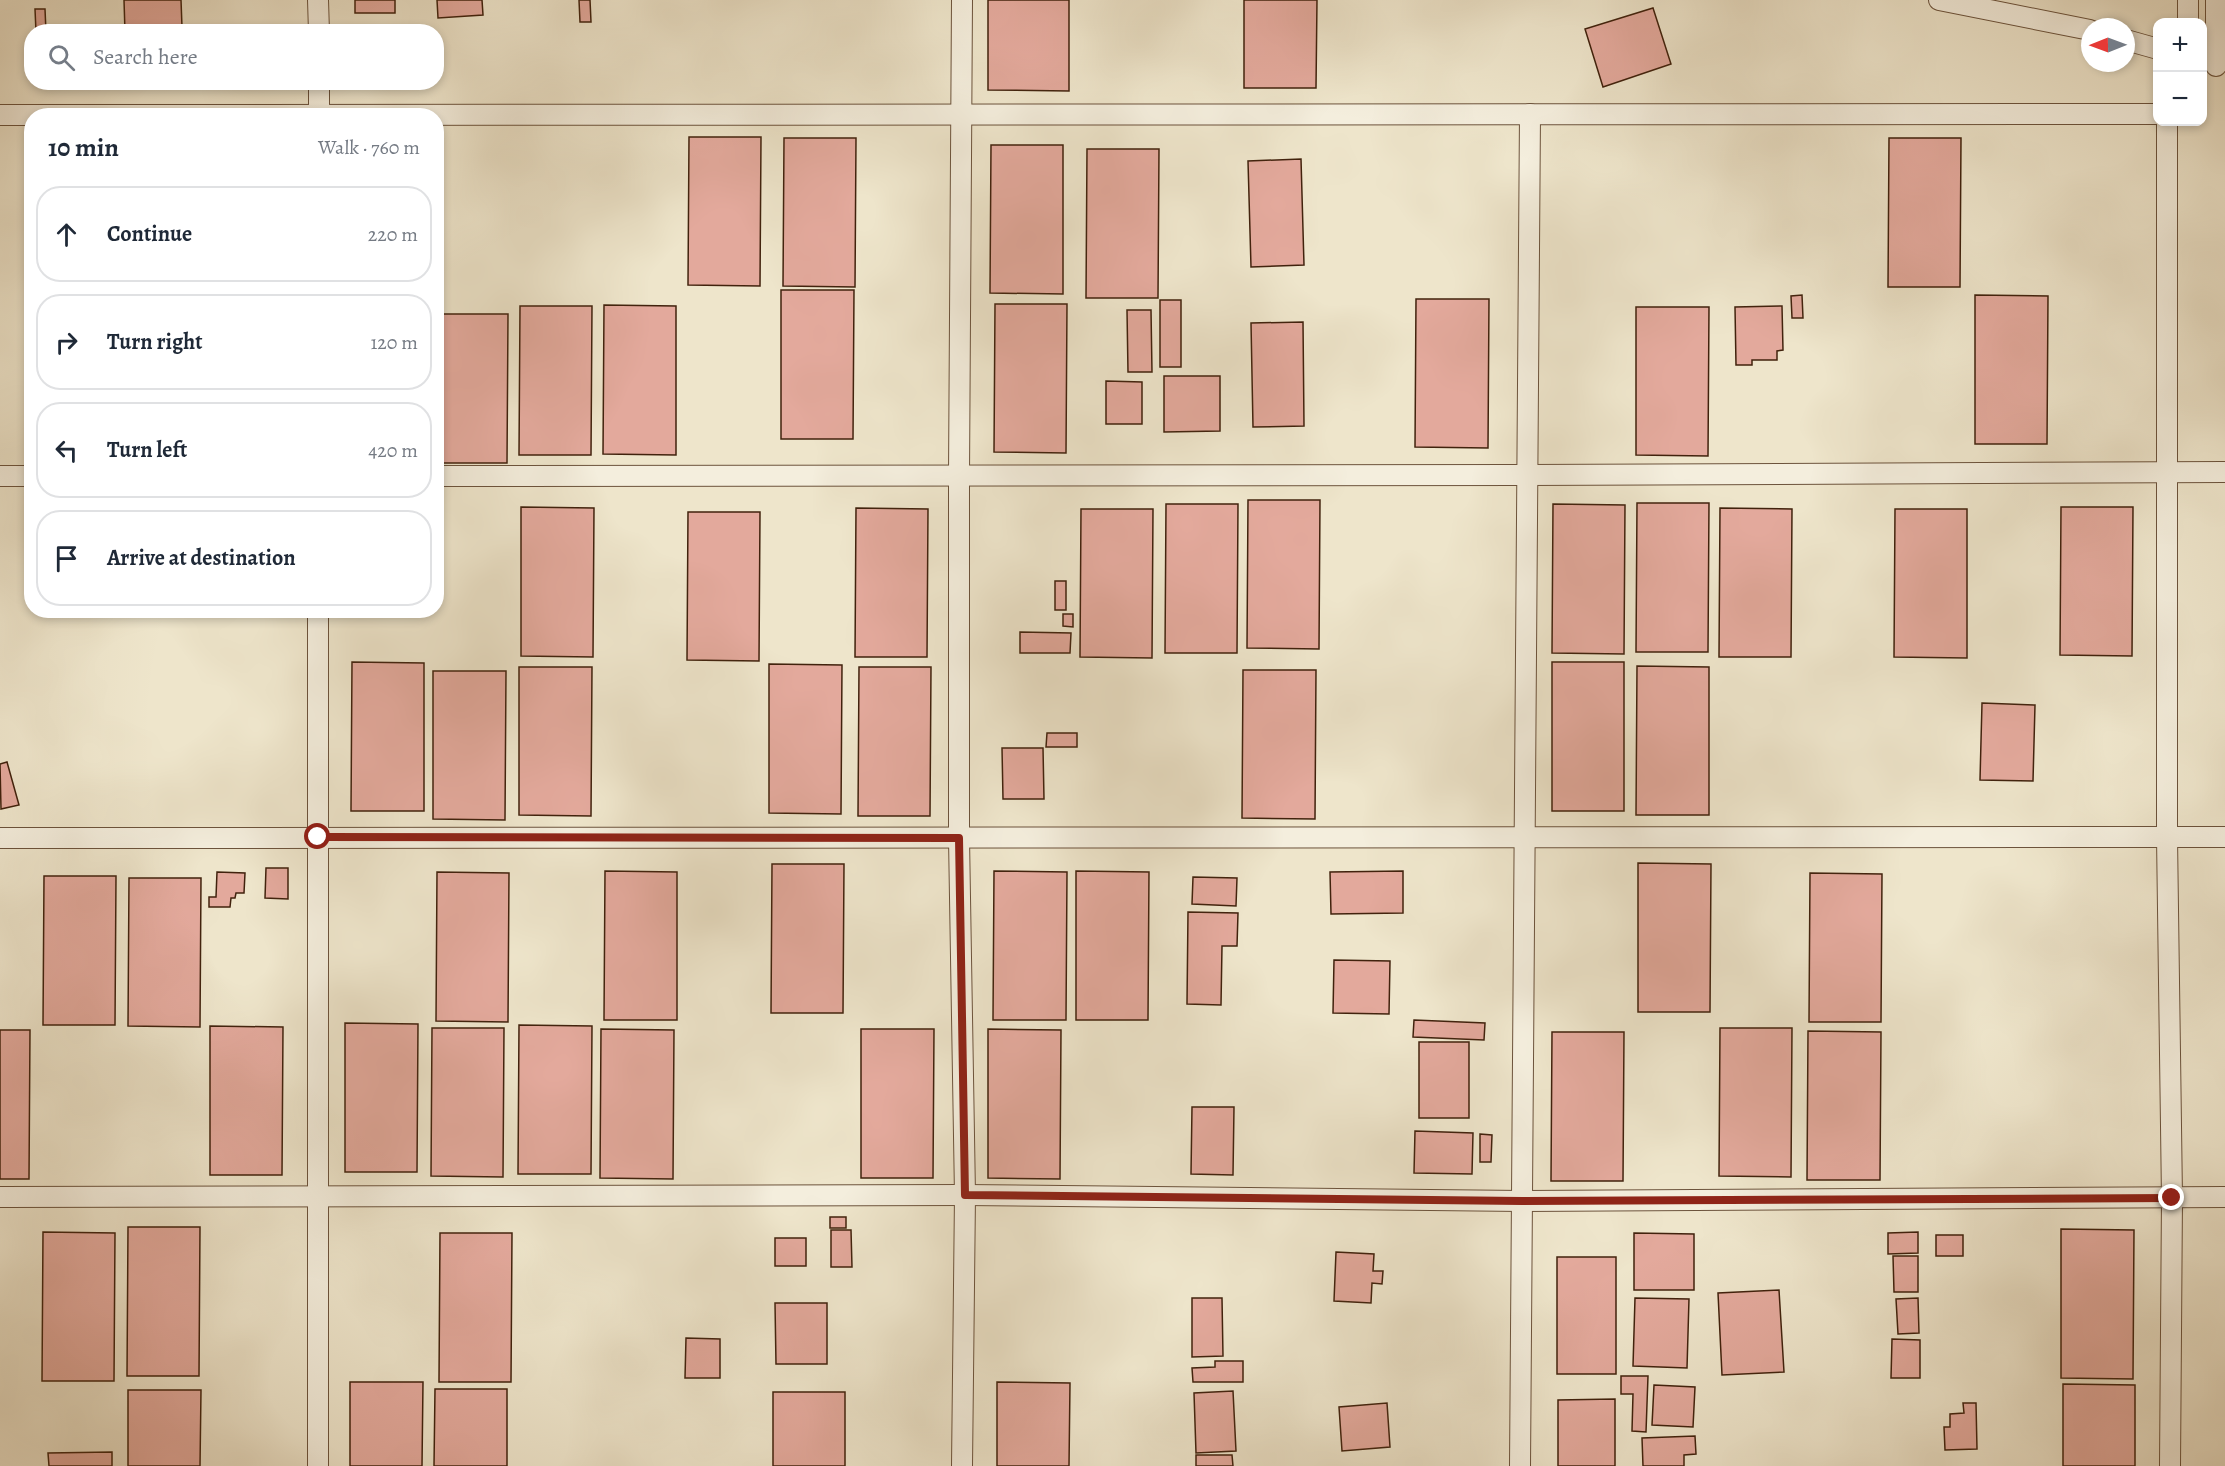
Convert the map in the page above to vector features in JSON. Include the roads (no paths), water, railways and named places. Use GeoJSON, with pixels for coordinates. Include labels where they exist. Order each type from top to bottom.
{"type":"FeatureCollection","features":[{"type":"Feature","properties":{"kind":"street"},"geometry":{"type":"LineString","coordinates":[[318,0],[319,24]]}},
{"type":"Feature","properties":{"kind":"street"},"geometry":{"type":"LineString","coordinates":[[962,0],[959,476],[959,838],[965,1195],[962,1466]]}},
{"type":"Feature","properties":{"kind":"street"},"geometry":{"type":"LineString","coordinates":[[1939,0],[2081,28]]}},
{"type":"Feature","properties":{"kind":"street"},"geometry":{"type":"LineString","coordinates":[[2188,0],[2188,18]]}},
{"type":"Feature","properties":{"kind":"street"},"geometry":{"type":"LineString","coordinates":[[2215,66],[2216,0]]}},
{"type":"Feature","properties":{"kind":"street"},"geometry":{"type":"LineString","coordinates":[[2135,43],[2153,48]]}},
{"type":"Feature","properties":{"kind":"street"},"geometry":{"type":"LineString","coordinates":[[319,90],[319,108]]}},
{"type":"Feature","properties":{"kind":"street"},"geometry":{"type":"LineString","coordinates":[[1520,1466],[1530,114]]}},
{"type":"Feature","properties":{"kind":"street"},"geometry":{"type":"LineString","coordinates":[[444,115],[2153,114]]}},
{"type":"Feature","properties":{"kind":"street"},"geometry":{"type":"LineString","coordinates":[[0,115],[24,115]]}},
{"type":"Feature","properties":{"kind":"street"},"geometry":{"type":"LineString","coordinates":[[2167,126],[2168,837],[2172,1198],[2170,1466]]}},
{"type":"Feature","properties":{"kind":"street"},"geometry":{"type":"LineString","coordinates":[[444,476],[2225,472]]}},
{"type":"Feature","properties":{"kind":"street"},"geometry":{"type":"LineString","coordinates":[[0,476],[24,476]]}},
{"type":"Feature","properties":{"kind":"street"},"geometry":{"type":"LineString","coordinates":[[318,618],[318,1466]]}},
{"type":"Feature","properties":{"kind":"street"},"geometry":{"type":"LineString","coordinates":[[0,838],[2225,837]]}},
{"type":"Feature","properties":{"kind":"street"},"geometry":{"type":"LineString","coordinates":[[0,1197],[965,1195],[1522,1201],[2225,1197]]}}]}
